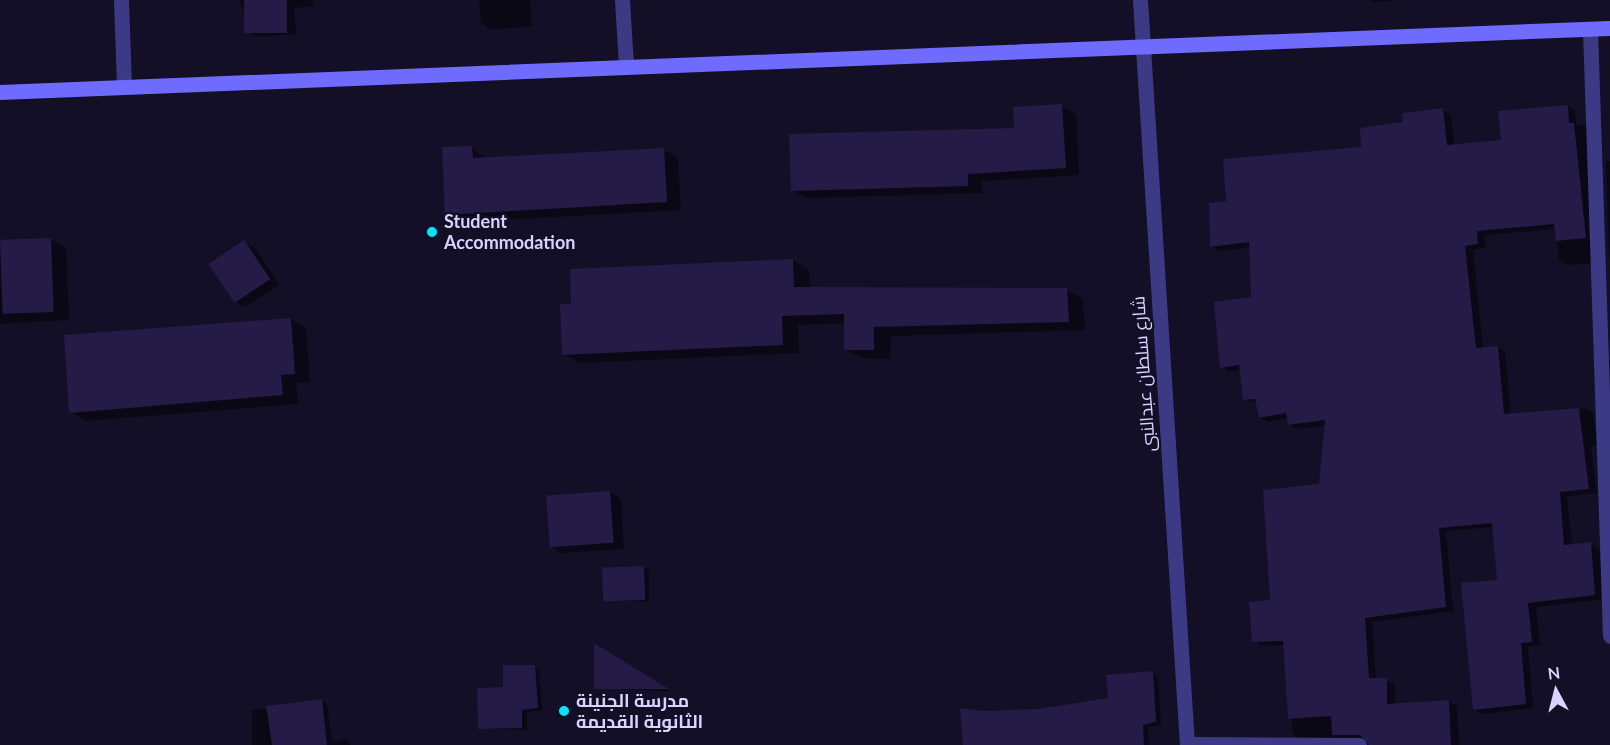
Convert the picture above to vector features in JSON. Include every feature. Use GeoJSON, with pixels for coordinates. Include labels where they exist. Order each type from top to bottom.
{"type":"FeatureCollection","features":[{"type":"Feature","properties":{"kind":"street"},"geometry":{"type":"LineString","coordinates":[[121,0],[124,86]]}},
{"type":"Feature","properties":{"kind":"street"},"geometry":{"type":"LineString","coordinates":[[622,0],[626,66]]}},
{"type":"Feature","properties":{"kind":"street","name":"شارع سلطان عبدالنبى"},"geometry":{"type":"LineString","coordinates":[[1140,0],[1141,48],[1187,745]]}},
{"type":"Feature","properties":{"kind":"street"},"geometry":{"type":"LineString","coordinates":[[0,92],[1610,28]]}},
{"type":"Feature","properties":{"kind":"street"},"geometry":{"type":"LineString","coordinates":[[1590,29],[1610,636]]}},
{"type":"Feature","properties":{"kind":"street"},"geometry":{"type":"LineString","coordinates":[[1187,745],[1359,745]]}},
{"type":"Feature","properties":{"kind":"building"},"geometry":{"type":"Polygon","coordinates":[[[244,0],[287,0],[287,33],[244,33],[244,0]]]}},
{"type":"Feature","properties":{"kind":"building"},"geometry":{"type":"Polygon","coordinates":[[[1062,104],[1066,168],[968,174],[968,186],[791,191],[789,134],[1014,128],[1013,107],[1062,104]]]}},
{"type":"Feature","properties":{"kind":"building"},"geometry":{"type":"Polygon","coordinates":[[[1568,105],[1569,123],[1574,123],[1586,238],[1556,241],[1554,224],[1477,231],[1478,244],[1465,246],[1476,348],[1498,346],[1504,414],[1579,408],[1589,489],[1560,492],[1564,545],[1591,542],[1595,595],[1528,603],[1532,642],[1521,643],[1526,704],[1473,710],[1461,583],[1497,580],[1492,523],[1439,528],[1446,607],[1365,618],[1369,678],[1387,678],[1387,704],[1449,700],[1451,745],[1369,745],[1360,735],[1332,735],[1331,716],[1288,719],[1283,641],[1252,642],[1249,602],[1270,600],[1263,490],[1319,484],[1325,420],[1288,425],[1286,413],[1259,418],[1255,399],[1243,400],[1239,365],[1220,368],[1214,302],[1251,297],[1249,242],[1210,247],[1209,203],[1226,201],[1223,159],[1361,147],[1360,128],[1403,122],[1402,113],[1443,108],[1447,145],[1501,140],[1498,111],[1568,105]]]}},
{"type":"Feature","properties":{"kind":"building"},"geometry":{"type":"Polygon","coordinates":[[[472,146],[473,158],[664,148],[667,202],[445,215],[442,147],[472,146]]]}},
{"type":"Feature","properties":{"kind":"building"},"geometry":{"type":"Polygon","coordinates":[[[51,238],[54,312],[3,314],[0,240],[51,238]]]}},
{"type":"Feature","properties":{"kind":"building"},"geometry":{"type":"Polygon","coordinates":[[[244,240],[270,279],[235,303],[208,264],[244,240]]]}},
{"type":"Feature","properties":{"kind":"building"},"geometry":{"type":"Polygon","coordinates":[[[793,259],[794,287],[1067,288],[1069,322],[874,327],[874,350],[844,350],[844,314],[782,316],[783,345],[562,355],[560,304],[571,304],[570,269],[793,259]]]}},
{"type":"Feature","properties":{"kind":"building"},"geometry":{"type":"Polygon","coordinates":[[[291,318],[295,374],[281,375],[283,395],[69,413],[64,335],[291,318]]]}},
{"type":"Feature","properties":{"kind":"building"},"geometry":{"type":"Polygon","coordinates":[[[610,491],[614,543],[550,547],[546,495],[610,491]]]}},
{"type":"Feature","properties":{"kind":"building"},"geometry":{"type":"Polygon","coordinates":[[[644,566],[645,600],[603,601],[602,567],[644,566]]]}},
{"type":"Feature","properties":{"kind":"building"},"geometry":{"type":"Polygon","coordinates":[[[594,643],[669,689],[594,689],[594,643]]]}},
{"type":"Feature","properties":{"kind":"building"},"geometry":{"type":"Polygon","coordinates":[[[503,665],[535,665],[538,708],[522,710],[522,728],[478,729],[477,688],[503,687],[503,665]]]}},
{"type":"Feature","properties":{"kind":"building"},"geometry":{"type":"Polygon","coordinates":[[[1153,671],[1156,722],[1143,725],[1144,745],[963,745],[960,708],[984,711],[1039,709],[1108,698],[1106,675],[1153,671]]]}},
{"type":"Feature","properties":{"kind":"building"},"geometry":{"type":"Polygon","coordinates":[[[322,699],[327,745],[272,745],[266,706],[322,699]]]}},
{"type":"Feature","properties":{"kind":"place","name":"Student Accommodation"},"geometry":{"type":"Point","coordinates":[432,232]}},
{"type":"Feature","properties":{"kind":"place","name":"مدرسة الجنينة الثانوية القديمة"},"geometry":{"type":"Point","coordinates":[564,711]}}]}
